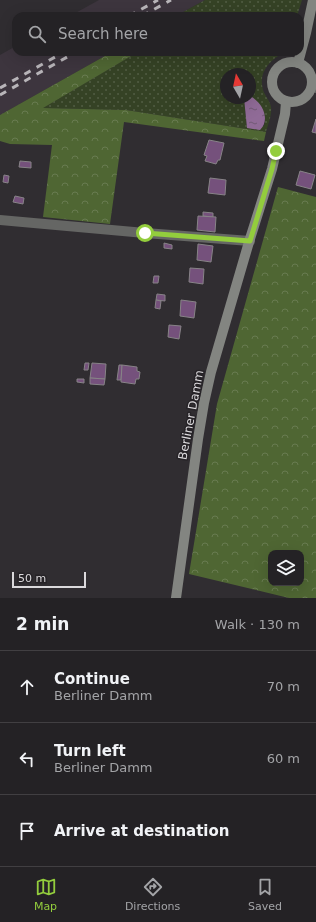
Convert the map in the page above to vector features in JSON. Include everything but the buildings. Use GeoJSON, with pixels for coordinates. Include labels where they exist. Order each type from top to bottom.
{"type":"FeatureCollection","features":[{"type":"Feature","properties":{"kind":"main road"},"geometry":{"type":"LineString","coordinates":[[304,40],[313,0]]}},
{"type":"Feature","properties":{"kind":"main road"},"geometry":{"type":"LineString","coordinates":[[298,63],[300,56]]}},
{"type":"Feature","properties":{"kind":"main road"},"geometry":{"type":"LineString","coordinates":[[284,63],[298,63],[305,67],[311,75],[314,87],[302,100],[292,103],[286,102],[274,92],[272,87],[272,79],[279,66],[284,63]]}},
{"type":"Feature","properties":{"kind":"main road","name":"Berliner Damm"},"geometry":{"type":"LineString","coordinates":[[176,598],[204,403],[272,169],[285,114],[286,102]]}},
{"type":"Feature","properties":{"kind":"street"},"geometry":{"type":"LineString","coordinates":[[0,220],[250,241]]}},
{"type":"Feature","properties":{"kind":"shaded area"},"geometry":{"type":"Polygon","coordinates":[[[99,0],[205,0],[183,12],[77,12],[99,0]]]}},
{"type":"Feature","properties":{"kind":"shaded area"},"geometry":{"type":"Polygon","coordinates":[[[12,48],[12,56],[105,56],[0,115],[0,55],[12,48]]]}},
{"type":"Feature","properties":{"kind":"green space"},"geometry":{"type":"Polygon","coordinates":[[[205,0],[302,0],[298,12],[183,12],[205,0]]]}},
{"type":"Feature","properties":{"kind":"green space"},"geometry":{"type":"Polygon","coordinates":[[[105,56],[131,56],[43,108],[126,110],[266,132],[264,141],[124,122],[110,224],[43,217],[52,145],[10,144],[0,141],[0,115],[105,56]]]}},
{"type":"Feature","properties":{"kind":"green space"},"geometry":{"type":"Polygon","coordinates":[[[131,56],[278,56],[269,63],[263,72],[262,78],[263,90],[271,107],[266,132],[126,110],[42,108],[131,56]]]}},
{"type":"Feature","properties":{"kind":"green space"},"geometry":{"type":"Polygon","coordinates":[[[278,187],[316,197],[316,598],[289,598],[189,574],[217,404],[278,187]]]}},
{"type":"Feature","properties":{"kind":"water"},"geometry":{"type":"Polygon","coordinates":[[[256,100],[264,111],[265,121],[260,130],[247,128],[245,104],[256,104],[256,100]]]}},
{"type":"Feature","properties":{"kind":"railway"},"geometry":{"type":"LineString","coordinates":[[136,12],[158,0]]}},
{"type":"Feature","properties":{"kind":"railway"},"geometry":{"type":"LineString","coordinates":[[149,12],[171,0]]}},
{"type":"Feature","properties":{"kind":"railway"},"geometry":{"type":"LineString","coordinates":[[0,88],[57,56]]}},
{"type":"Feature","properties":{"kind":"railway"},"geometry":{"type":"LineString","coordinates":[[0,95],[69,56]]}},
{"type":"Feature","properties":{"kind":"route"},"geometry":{"type":"LineString","coordinates":[[145,233],[250,241],[276,151]]}}]}
